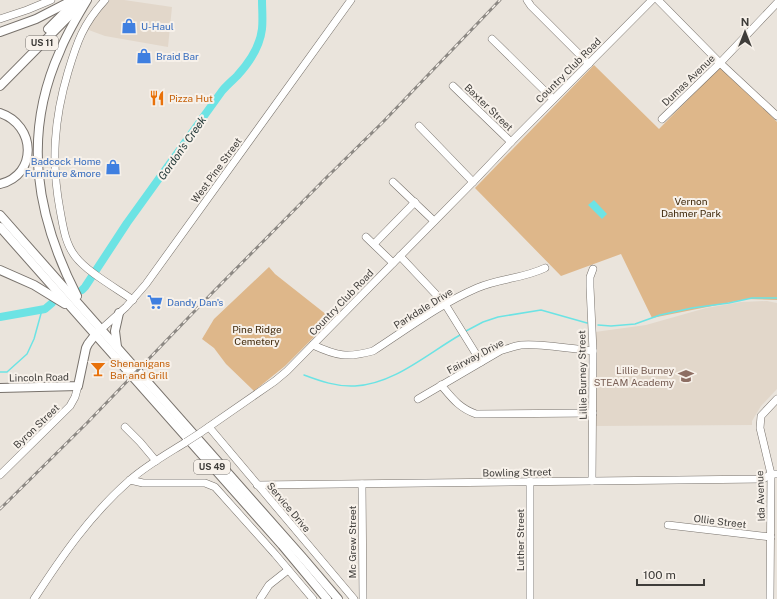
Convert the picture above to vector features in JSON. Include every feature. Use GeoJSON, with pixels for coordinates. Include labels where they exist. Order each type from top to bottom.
{"type":"FeatureCollection","features":[{"type":"Feature","properties":{"kind":"main road"},"geometry":{"type":"LineString","coordinates":[[0,32],[36,19],[74,0]]}},
{"type":"Feature","properties":{"kind":"main road","name":"US 11"},"geometry":{"type":"LineString","coordinates":[[0,78],[77,0]]}},
{"type":"Feature","properties":{"kind":"main road"},"geometry":{"type":"LineString","coordinates":[[83,307],[58,255],[48,228],[39,186],[38,146],[40,115],[53,68],[67,34],[86,0]]}},
{"type":"Feature","properties":{"kind":"main road","name":"US 11"},"geometry":{"type":"LineString","coordinates":[[0,86],[86,0]]}},
{"type":"Feature","properties":{"kind":"main road"},"geometry":{"type":"LineString","coordinates":[[0,113],[11,118],[21,127],[26,135],[28,149],[25,163],[21,171],[10,181],[0,184]]}},
{"type":"Feature","properties":{"kind":"main road","name":"US 49"},"geometry":{"type":"LineString","coordinates":[[0,215],[83,307],[98,332],[327,599]]}},
{"type":"Feature","properties":{"kind":"main road","name":"US 49"},"geometry":{"type":"LineString","coordinates":[[0,227],[74,310],[118,348],[338,599]]}},
{"type":"Feature","properties":{"kind":"main road"},"geometry":{"type":"LineString","coordinates":[[0,270],[34,285],[74,310]]}},
{"type":"Feature","properties":{"kind":"main road"},"geometry":{"type":"LineString","coordinates":[[118,348],[115,331],[119,313]]}},
{"type":"Feature","properties":{"kind":"main road","name":"West Pine Street"},"geometry":{"type":"LineString","coordinates":[[78,386],[84,353],[88,344],[98,332]]}},
{"type":"Feature","properties":{"kind":"main road","name":"Lincoln Road"},"geometry":{"type":"LineString","coordinates":[[0,388],[78,386]]}},
{"type":"Feature","properties":{"kind":"street"},"geometry":{"type":"LineString","coordinates":[[0,19],[51,0]]}},
{"type":"Feature","properties":{"kind":"street"},"geometry":{"type":"LineString","coordinates":[[105,0],[86,23],[77,42],[61,97],[54,140],[56,187],[63,228],[67,241],[75,256],[89,269],[133,300]]}},
{"type":"Feature","properties":{"kind":"street","name":"West Pine Street"},"geometry":{"type":"LineString","coordinates":[[98,332],[133,300],[158,268],[351,0]]}},
{"type":"Feature","properties":{"kind":"street"},"geometry":{"type":"LineString","coordinates":[[527,0],[531,6],[590,64]]}},
{"type":"Feature","properties":{"kind":"street","name":"Country Club Road"},"geometry":{"type":"LineString","coordinates":[[37,597],[86,524],[115,494],[130,480],[156,461],[275,382],[652,0]]}},
{"type":"Feature","properties":{"kind":"street"},"geometry":{"type":"LineString","coordinates":[[658,0],[720,63],[775,112]]}},
{"type":"Feature","properties":{"kind":"street","name":"Dumas Avenue"},"geometry":{"type":"LineString","coordinates":[[662,119],[720,63],[777,3]]}},
{"type":"Feature","properties":{"kind":"street"},"geometry":{"type":"LineString","coordinates":[[492,39],[553,99]]}},
{"type":"Feature","properties":{"kind":"street","name":"Baxter Street"},"geometry":{"type":"LineString","coordinates":[[453,86],[511,142]]}},
{"type":"Feature","properties":{"kind":"street"},"geometry":{"type":"LineString","coordinates":[[419,126],[473,182]]}},
{"type":"Feature","properties":{"kind":"street"},"geometry":{"type":"LineString","coordinates":[[393,182],[434,220]]}},
{"type":"Feature","properties":{"kind":"street"},"geometry":{"type":"LineString","coordinates":[[374,244],[414,202]]}},
{"type":"Feature","properties":{"kind":"street"},"geometry":{"type":"LineString","coordinates":[[366,237],[393,263]]}},
{"type":"Feature","properties":{"kind":"street"},"geometry":{"type":"LineString","coordinates":[[400,256],[445,304],[481,362]]}},
{"type":"Feature","properties":{"kind":"street","name":"Parkdale Drive"},"geometry":{"type":"LineString","coordinates":[[313,345],[338,355],[360,354],[373,351],[445,304],[479,287],[491,283],[523,277],[544,268]]}},
{"type":"Feature","properties":{"kind":"street","name":"Lillie Burney Street"},"geometry":{"type":"LineString","coordinates":[[592,481],[593,351],[590,277],[593,270]]}},
{"type":"Feature","properties":{"kind":"street","name":"Fairway Drive"},"geometry":{"type":"LineString","coordinates":[[418,399],[500,351],[521,345],[593,351]]}},
{"type":"Feature","properties":{"kind":"street"},"geometry":{"type":"LineString","coordinates":[[441,385],[455,403],[476,414],[593,413]]}},
{"type":"Feature","properties":{"kind":"street","name":"Byron Street"},"geometry":{"type":"LineString","coordinates":[[0,475],[70,406],[75,397],[78,386]]}},
{"type":"Feature","properties":{"kind":"street","name":"Ida Avenue"},"geometry":{"type":"LineString","coordinates":[[770,599],[774,474],[760,428],[761,416],[777,400]]}},
{"type":"Feature","properties":{"kind":"street"},"geometry":{"type":"LineString","coordinates":[[125,427],[156,461]]}},
{"type":"Feature","properties":{"kind":"street","name":"Service Drive"},"geometry":{"type":"LineString","coordinates":[[209,427],[354,599]]}},
{"type":"Feature","properties":{"kind":"street","name":"Bowling Street"},"geometry":{"type":"LineString","coordinates":[[257,484],[763,479],[774,474]]}},
{"type":"Feature","properties":{"kind":"street"},"geometry":{"type":"LineString","coordinates":[[130,480],[143,483],[204,483],[212,485],[218,490],[312,599]]}},
{"type":"Feature","properties":{"kind":"street","name":"Luther Street"},"geometry":{"type":"LineString","coordinates":[[530,481],[530,599]]}},
{"type":"Feature","properties":{"kind":"street","name":"Mc Grew Street"},"geometry":{"type":"LineString","coordinates":[[362,484],[363,599]]}},
{"type":"Feature","properties":{"kind":"street","name":"Ollie Street"},"geometry":{"type":"LineString","coordinates":[[668,525],[771,537]]}},
{"type":"Feature","properties":{"kind":"street"},"geometry":{"type":"LineString","coordinates":[[260,599],[269,585],[288,570]]}},
{"type":"Feature","properties":{"kind":"shaded area","name":"U-Haul"},"geometry":{"type":"Polygon","coordinates":[[[108,0],[124,0],[172,7],[168,47],[105,36],[86,29],[108,0]]]}},
{"type":"Feature","properties":{"kind":"shaded area","name":"Lillie Burney STEAM Academy"},"geometry":{"type":"Polygon","coordinates":[[[767,301],[777,303],[777,389],[761,406],[752,421],[752,425],[596,426],[595,332],[646,325],[706,308],[741,302],[767,301]]]}},
{"type":"Feature","properties":{"kind":"green space","name":"Vernon Dahmer Park"},"geometry":{"type":"Polygon","coordinates":[[[594,65],[659,129],[722,65],[777,122],[777,300],[747,299],[652,318],[621,254],[561,276],[475,188],[594,65]]]}},
{"type":"Feature","properties":{"kind":"green space","name":"Pine Ridge Cemetery"},"geometry":{"type":"Polygon","coordinates":[[[269,267],[275,274],[332,319],[285,366],[254,391],[226,364],[214,348],[202,339],[214,319],[269,267]]]}},
{"type":"Feature","properties":{"kind":"water"},"geometry":{"type":"Polygon","coordinates":[[[594,200],[607,214],[602,219],[588,205],[594,200]]]}},
{"type":"Feature","properties":{"kind":"waterway","name":"Gordon's Creek"},"geometry":{"type":"LineString","coordinates":[[82,290],[127,223],[222,91],[250,60],[261,35],[262,0]]}},
{"type":"Feature","properties":{"kind":"waterway"},"geometry":{"type":"LineString","coordinates":[[598,325],[611,326],[635,324],[660,315],[692,308],[752,298],[777,298]]}},
{"type":"Feature","properties":{"kind":"waterway","name":"Gordon's Creek"},"geometry":{"type":"LineString","coordinates":[[0,317],[45,309],[52,303]]}},
{"type":"Feature","properties":{"kind":"waterway"},"geometry":{"type":"LineString","coordinates":[[0,372],[7,372],[27,354],[34,339],[42,310]]}},
{"type":"Feature","properties":{"kind":"waterway"},"geometry":{"type":"LineString","coordinates":[[466,331],[483,322],[498,317],[541,310],[587,323]]}},
{"type":"Feature","properties":{"kind":"waterway"},"geometry":{"type":"LineString","coordinates":[[304,375],[342,386],[369,384],[397,374],[460,335]]}},
{"type":"Feature","properties":{"kind":"railway"},"geometry":{"type":"LineString","coordinates":[[0,509],[87,423],[215,290],[383,122],[500,0]]}},
{"type":"Feature","properties":{"kind":"place","name":"U-Haul"},"geometry":{"type":"Point","coordinates":[129,26]}},
{"type":"Feature","properties":{"kind":"place","name":"Braid Bar"},"geometry":{"type":"Point","coordinates":[144,56]}},
{"type":"Feature","properties":{"kind":"place","name":"Pizza Hut"},"geometry":{"type":"Point","coordinates":[157,98]}},
{"type":"Feature","properties":{"kind":"place","name":"Badcock Home Furniture &more"},"geometry":{"type":"Point","coordinates":[113,167]}},
{"type":"Feature","properties":{"kind":"place","name":"Dandy Dan's"},"geometry":{"type":"Point","coordinates":[155,302]}},
{"type":"Feature","properties":{"kind":"place","name":"Shenanigans Bar and Grill"},"geometry":{"type":"Point","coordinates":[98,369]}},
{"type":"Feature","properties":{"kind":"place","name":"Lillie Burney STEAM Academy"},"geometry":{"type":"Point","coordinates":[686,376]}}]}
